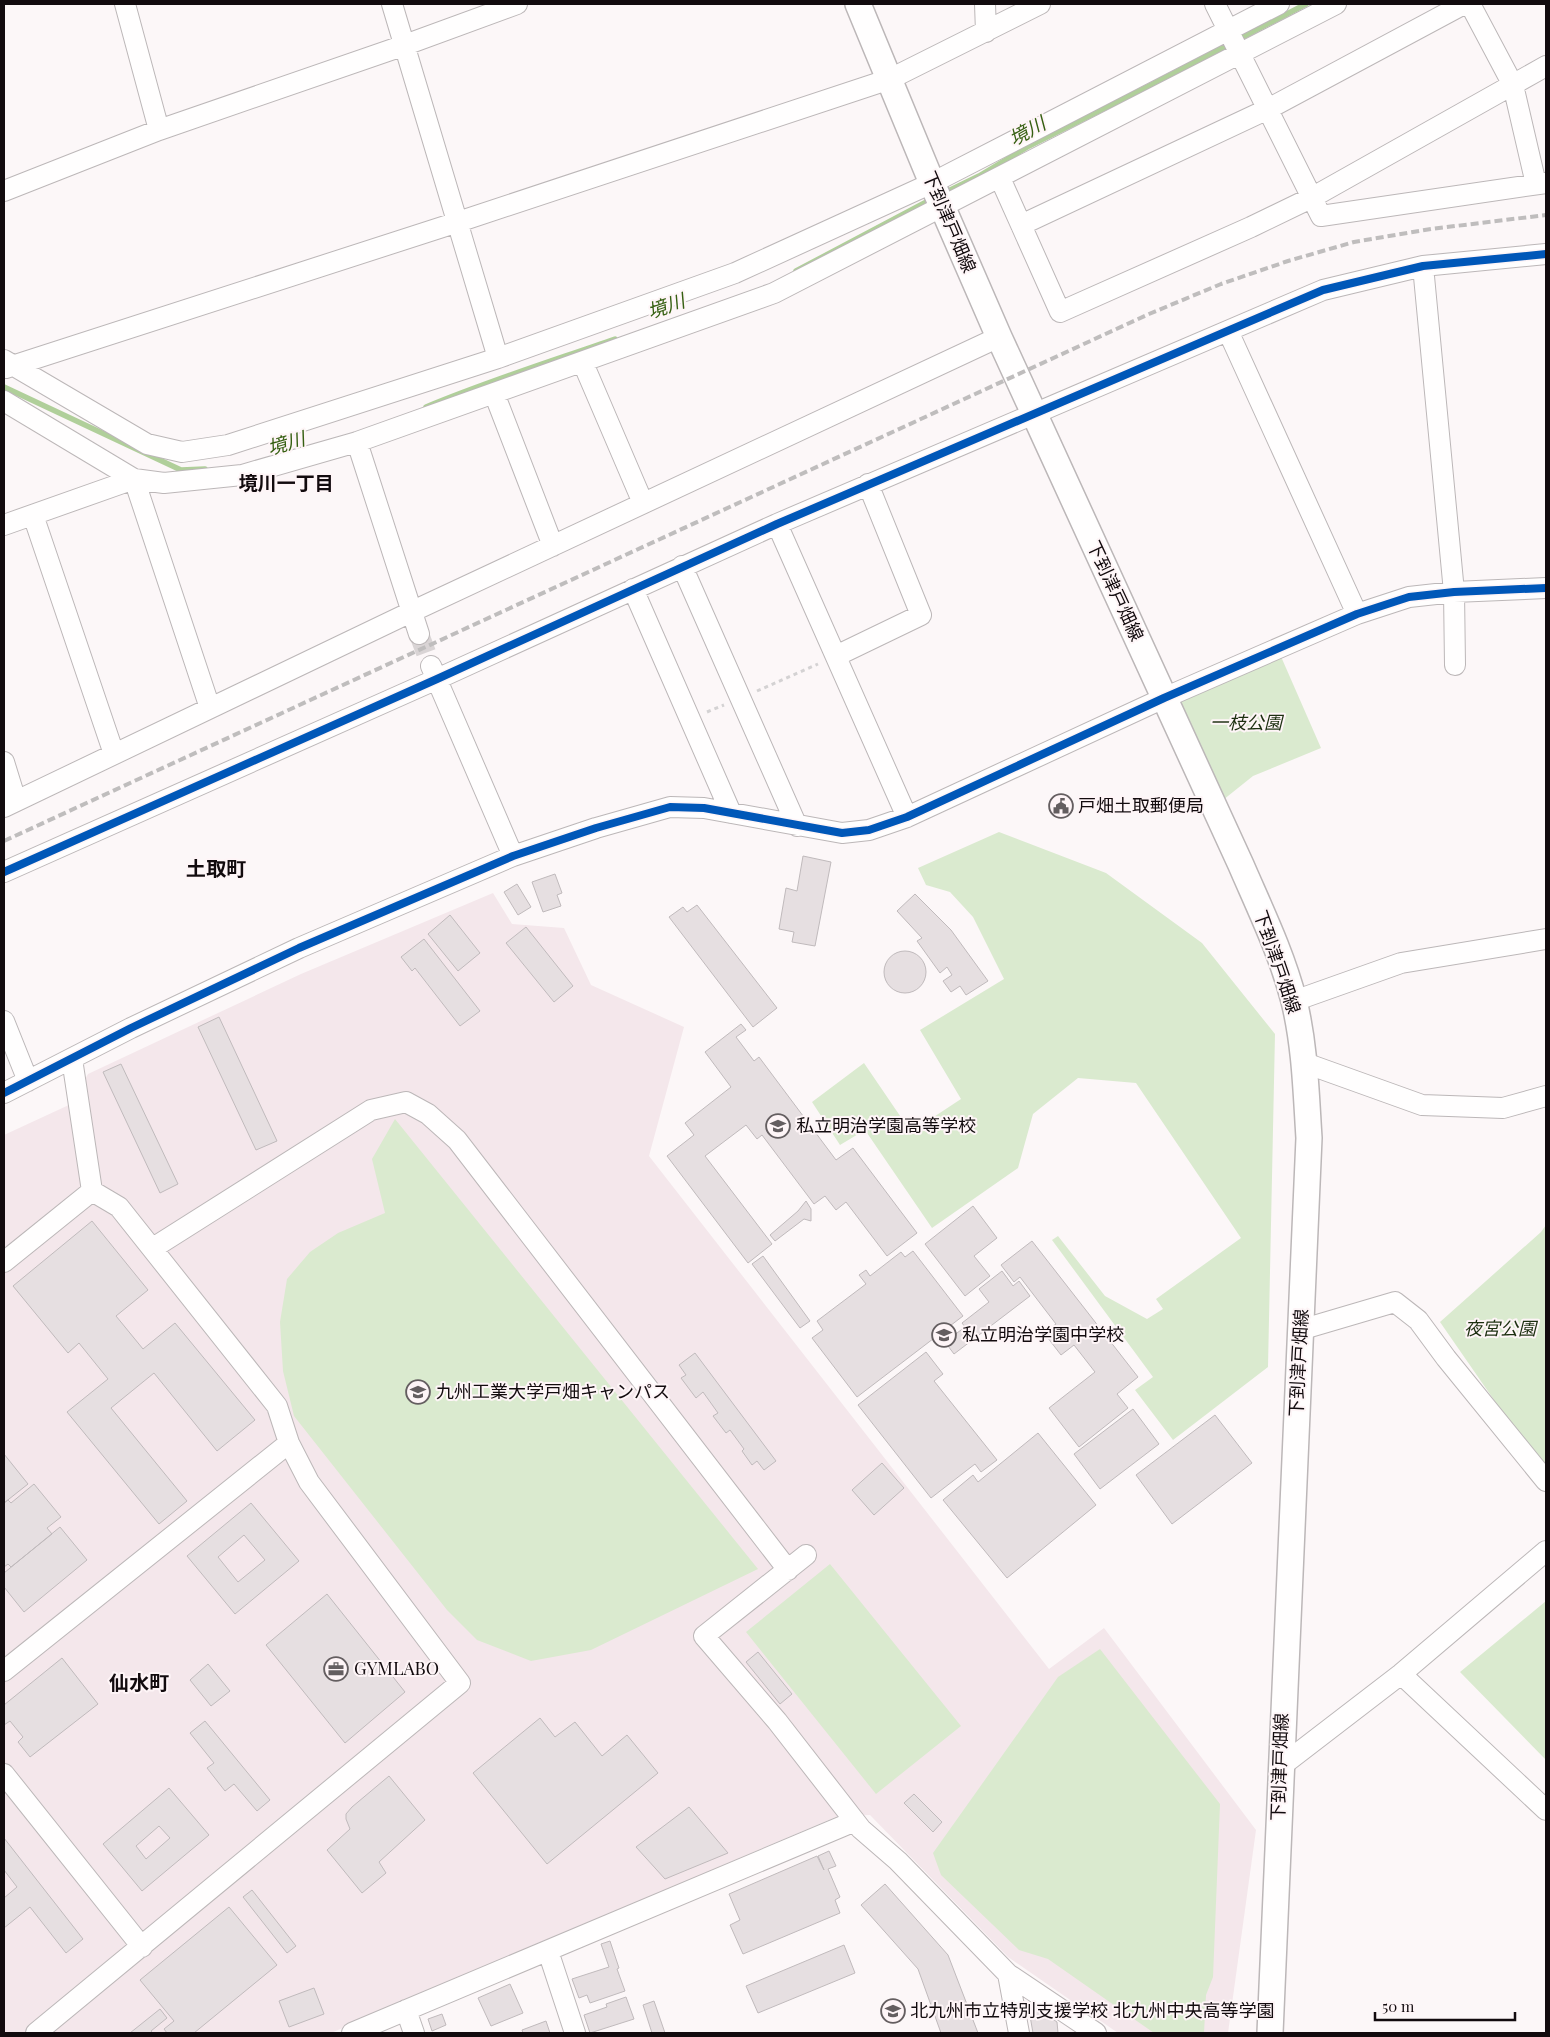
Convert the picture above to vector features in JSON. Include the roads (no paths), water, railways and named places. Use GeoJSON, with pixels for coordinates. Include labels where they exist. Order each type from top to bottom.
{"type":"FeatureCollection","features":[{"type":"Feature","properties":{"kind":"main road","name":"下到津戸畑線"},"geometry":{"type":"LineString","coordinates":[[858,4],[932,183],[999,336],[1264,917],[1294,1000],[1305,1063],[1309,1138],[1280,1767],[1270,2033]]}},
{"type":"Feature","properties":{"kind":"street"},"geometry":{"type":"LineString","coordinates":[[125,4],[159,130]]}},
{"type":"Feature","properties":{"kind":"street"},"geometry":{"type":"LineString","coordinates":[[392,4],[498,358]]}},
{"type":"Feature","properties":{"kind":"street"},"geometry":{"type":"LineString","coordinates":[[4,191],[159,130],[517,4]]}},
{"type":"Feature","properties":{"kind":"street"},"geometry":{"type":"LineString","coordinates":[[985,4],[986,32]]}},
{"type":"Feature","properties":{"kind":"street"},"geometry":{"type":"LineString","coordinates":[[7,365],[458,222],[890,79],[1040,4]]}},
{"type":"Feature","properties":{"kind":"street"},"geometry":{"type":"LineString","coordinates":[[1215,4],[1321,216],[1541,184],[1513,85],[1470,4]]}},
{"type":"Feature","properties":{"kind":"street"},"geometry":{"type":"LineString","coordinates":[[7,365],[147,444],[182,452],[228,445],[498,358],[735,273],[932,183],[1279,4]]}},
{"type":"Feature","properties":{"kind":"street"},"geometry":{"type":"LineString","coordinates":[[4,401],[134,479],[164,483],[242,476],[357,442],[583,363],[774,293],[1336,4]]}},
{"type":"Feature","properties":{"kind":"street"},"geometry":{"type":"LineString","coordinates":[[1021,225],[1268,109],[1464,4]]}},
{"type":"Feature","properties":{"kind":"street"},"geometry":{"type":"LineString","coordinates":[[1000,178],[1060,312],[1251,228],[1313,197],[1546,66]]}},
{"type":"Feature","properties":{"kind":"street"},"geometry":{"type":"LineString","coordinates":[[4,872],[434,672],[633,589],[868,484],[1035,415],[1323,290],[1423,266],[1546,254]]}},
{"type":"Feature","properties":{"kind":"street"},"geometry":{"type":"LineString","coordinates":[[1423,266],[1454,592],[1455,665]]}},
{"type":"Feature","properties":{"kind":"street"},"geometry":{"type":"LineString","coordinates":[[1228,330],[1357,614]]}},
{"type":"Feature","properties":{"kind":"street"},"geometry":{"type":"LineString","coordinates":[[4,762],[10,804],[411,612],[999,336]]}},
{"type":"Feature","properties":{"kind":"street"},"geometry":{"type":"LineString","coordinates":[[583,363],[643,503]]}},
{"type":"Feature","properties":{"kind":"street"},"geometry":{"type":"LineString","coordinates":[[494,393],[553,546]]}},
{"type":"Feature","properties":{"kind":"street"},"geometry":{"type":"LineString","coordinates":[[357,442],[419,634]]}},
{"type":"Feature","properties":{"kind":"street"},"geometry":{"type":"LineString","coordinates":[[4,525],[134,479]]}},
{"type":"Feature","properties":{"kind":"street"},"geometry":{"type":"LineString","coordinates":[[134,479],[210,708]]}},
{"type":"Feature","properties":{"kind":"street"},"geometry":{"type":"LineString","coordinates":[[836,656],[921,614],[868,484]]}},
{"type":"Feature","properties":{"kind":"street"},"geometry":{"type":"LineString","coordinates":[[33,516],[114,754]]}},
{"type":"Feature","properties":{"kind":"street"},"geometry":{"type":"LineString","coordinates":[[777,524],[907,817]]}},
{"type":"Feature","properties":{"kind":"street"},"geometry":{"type":"LineString","coordinates":[[682,566],[796,826]]}},
{"type":"Feature","properties":{"kind":"street"},"geometry":{"type":"LineString","coordinates":[[4,1093],[131,1028],[299,948],[513,856],[596,828],[670,808],[704,808],[842,833],[869,830],[907,817],[1164,698],[1357,614],[1409,597],[1454,592],[1546,588]]}},
{"type":"Feature","properties":{"kind":"street"},"geometry":{"type":"LineString","coordinates":[[633,589],[731,813]]}},
{"type":"Feature","properties":{"kind":"street"},"geometry":{"type":"LineString","coordinates":[[434,672],[513,856]]}},
{"type":"Feature","properties":{"kind":"street"},"geometry":{"type":"LineString","coordinates":[[1294,1000],[1402,963],[1546,939]]}},
{"type":"Feature","properties":{"kind":"street"},"geometry":{"type":"LineString","coordinates":[[4,1021],[28,1081]]}},
{"type":"Feature","properties":{"kind":"street"},"geometry":{"type":"LineString","coordinates":[[72,1059],[92,1191]]}},
{"type":"Feature","properties":{"kind":"street"},"geometry":{"type":"LineString","coordinates":[[1305,1063],[1422,1105],[1503,1108],[1546,1096]]}},
{"type":"Feature","properties":{"kind":"street"},"geometry":{"type":"LineString","coordinates":[[153,1248],[363,1114],[371,1110],[406,1102],[428,1114],[456,1140],[788,1570]]}},
{"type":"Feature","properties":{"kind":"street"},"geometry":{"type":"LineString","coordinates":[[36,2033],[460,1683],[308,1482],[289,1443],[277,1406],[119,1207],[92,1191]]}},
{"type":"Feature","properties":{"kind":"street"},"geometry":{"type":"LineString","coordinates":[[4,1262],[92,1191]]}},
{"type":"Feature","properties":{"kind":"street"},"geometry":{"type":"LineString","coordinates":[[1300,1330],[1395,1302],[1418,1320],[1446,1358],[1546,1481]]}},
{"type":"Feature","properties":{"kind":"street"},"geometry":{"type":"LineString","coordinates":[[4,1671],[289,1443]]}},
{"type":"Feature","properties":{"kind":"street"},"geometry":{"type":"LineString","coordinates":[[1280,1767],[1401,1674],[1546,1552]]}},
{"type":"Feature","properties":{"kind":"street"},"geometry":{"type":"LineString","coordinates":[[806,1554],[704,1636],[778,1721],[861,1829],[898,1861],[1008,1974],[1096,2033]]}},
{"type":"Feature","properties":{"kind":"street"},"geometry":{"type":"LineString","coordinates":[[1401,1674],[1546,1810]]}},
{"type":"Feature","properties":{"kind":"street"},"geometry":{"type":"LineString","coordinates":[[4,1774],[142,1947]]}},
{"type":"Feature","properties":{"kind":"street"},"geometry":{"type":"LineString","coordinates":[[352,2033],[855,1821]]}},
{"type":"Feature","properties":{"kind":"street"},"geometry":{"type":"LineString","coordinates":[[548,1951],[575,2033]]}},
{"type":"Feature","properties":{"kind":"street"},"geometry":{"type":"LineString","coordinates":[[1008,1974],[1019,2033]]}},
{"type":"Feature","properties":{"kind":"street"},"geometry":{"type":"LineString","coordinates":[[406,2010],[414,2033]]}},
{"type":"Feature","properties":{"kind":"waterway","name":"境川"},"geometry":{"type":"LineString","coordinates":[[942,194],[979,176],[1029,146],[1306,4]]}},
{"type":"Feature","properties":{"kind":"waterway","name":"境川"},"geometry":{"type":"LineString","coordinates":[[796,271],[932,199]]}},
{"type":"Feature","properties":{"kind":"waterway","name":"境川"},"geometry":{"type":"LineString","coordinates":[[426,407],[496,380],[615,339]]}},
{"type":"Feature","properties":{"kind":"waterway","name":"境川"},"geometry":{"type":"LineString","coordinates":[[4,387],[181,470],[205,469]]}},
{"type":"Feature","properties":{"kind":"tunnel"},"geometry":{"type":"LineString","coordinates":[[419,634],[431,666]]}},
{"type":"Feature","properties":{"kind":"railway"},"geometry":{"type":"LineString","coordinates":[[4,841],[1149,314],[1221,284],[1288,261],[1354,242],[1431,229],[1546,215]]}},
{"type":"Feature","properties":{"kind":"place","name":"戸畑土取郵便局"},"geometry":{"type":"Point","coordinates":[1061,806]}},
{"type":"Feature","properties":{"kind":"place","name":"私立明治学園高等学校"},"geometry":{"type":"Point","coordinates":[778,1126]}},
{"type":"Feature","properties":{"kind":"place","name":"私立明治学園中学校"},"geometry":{"type":"Point","coordinates":[944,1335]}},
{"type":"Feature","properties":{"kind":"place","name":"九州工業大学戸畑キャンパス"},"geometry":{"type":"Point","coordinates":[418,1392]}},
{"type":"Feature","properties":{"kind":"place","name":"GYMLABO"},"geometry":{"type":"Point","coordinates":[336,1669]}},
{"type":"Feature","properties":{"kind":"place","name":"北九州市立特別支援学校 北九州中央高等学園"},"geometry":{"type":"Point","coordinates":[893,2011]}},
{"type":"Feature","properties":{"kind":"district","name":"境川一丁目"},"geometry":{"type":"Point","coordinates":[286,483]}},
{"type":"Feature","properties":{"kind":"district","name":"土取町"},"geometry":{"type":"Point","coordinates":[216,869]}},
{"type":"Feature","properties":{"kind":"district","name":"仙水町"},"geometry":{"type":"Point","coordinates":[139,1683]}},
{"type":"Feature","properties":{"kind":"park label","name":"一枝公園"},"geometry":{"type":"Point","coordinates":[1246,723]}},
{"type":"Feature","properties":{"kind":"park label","name":"夜宮公園"},"geometry":{"type":"Point","coordinates":[1500,1329]}}]}
